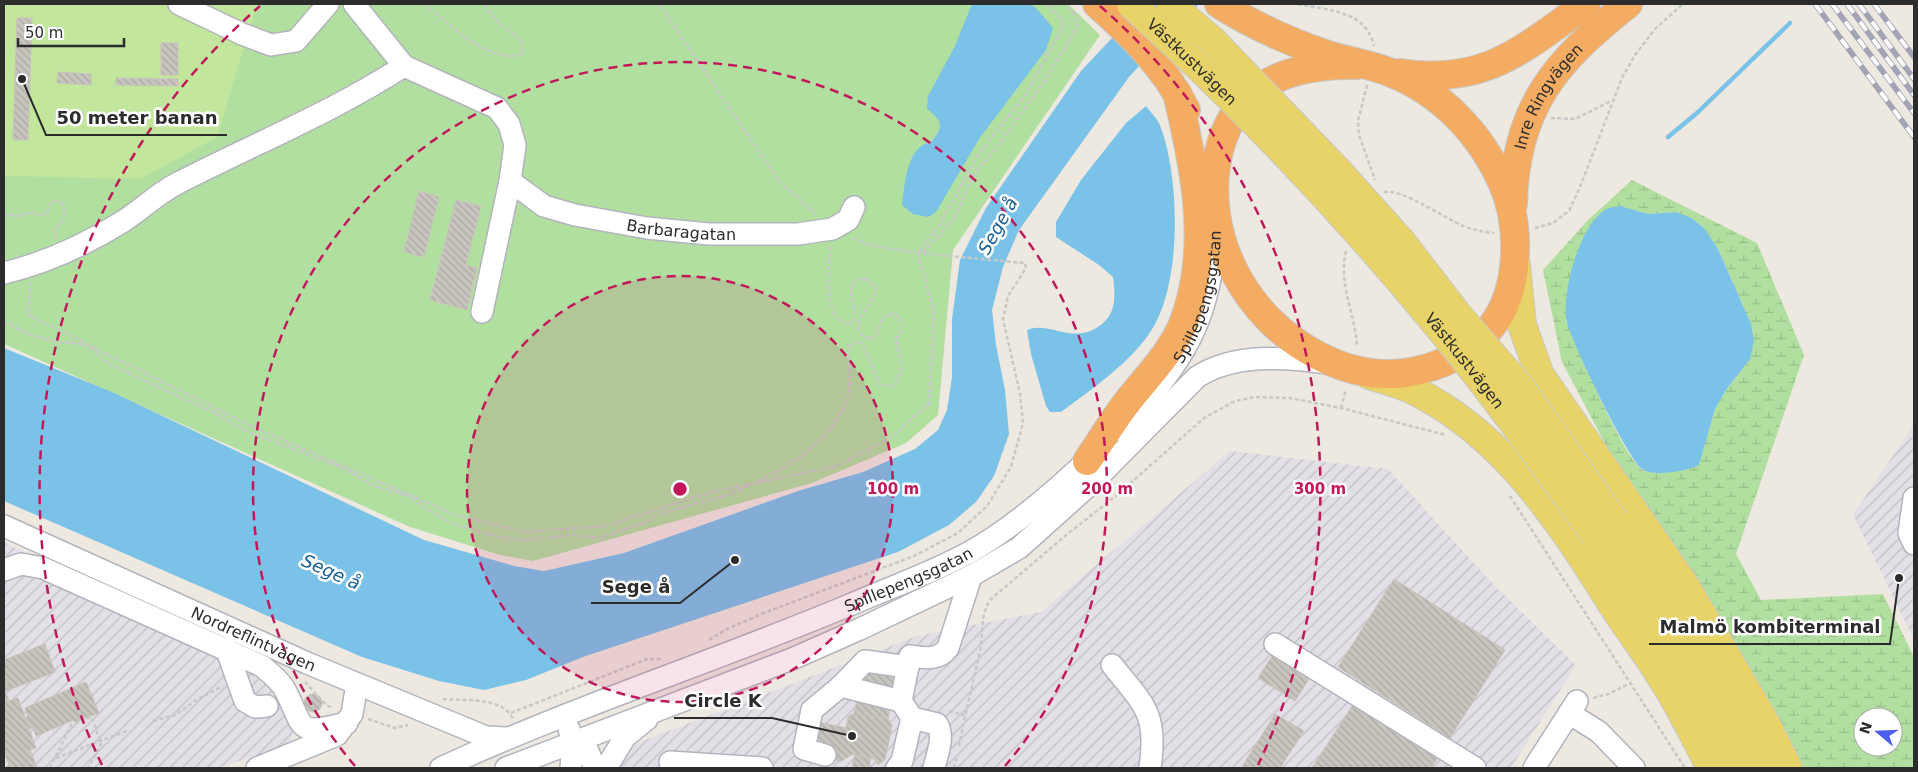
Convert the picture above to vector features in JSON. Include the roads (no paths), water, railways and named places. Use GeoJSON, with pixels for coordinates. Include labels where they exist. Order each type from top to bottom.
{"type":"FeatureCollection","features":[{"type":"Feature","properties":{"kind":"highway"},"geometry":{"type":"LineString","coordinates":[[1219,4],[1269,32],[1371,66],[1433,95],[1468,127],[1496,168],[1514,231]]}},
{"type":"Feature","properties":{"kind":"highway","name":"Inre Ringvägen"},"geometry":{"type":"LineString","coordinates":[[1371,66],[1435,76],[1466,73],[1494,65],[1519,52],[1586,4]]}},
{"type":"Feature","properties":{"kind":"highway","name":"Inre Ringvägen"},"geometry":{"type":"LineString","coordinates":[[1349,374],[1397,374],[1439,366],[1460,356],[1478,342],[1494,324],[1503,305],[1513,273],[1513,187],[1518,155],[1527,124],[1550,78],[1565,59],[1587,36],[1628,4]]}},
{"type":"Feature","properties":{"kind":"highway"},"geometry":{"type":"LineString","coordinates":[[1113,8],[1154,59],[1177,93],[1198,137],[1214,189]]}},
{"type":"Feature","properties":{"kind":"highway"},"geometry":{"type":"LineString","coordinates":[[1349,374],[1282,333],[1260,311],[1248,295],[1235,272],[1224,246],[1215,217],[1214,189],[1222,142],[1234,115],[1249,96],[1274,79],[1299,71],[1330,65],[1371,66]]}},
{"type":"Feature","properties":{"kind":"highway"},"geometry":{"type":"LineString","coordinates":[[1087,461],[1128,402],[1158,366],[1182,326],[1193,288],[1199,240],[1197,193],[1190,147],[1177,93]]}},
{"type":"Feature","properties":{"kind":"main road","name":"Västkustvägen"},"geometry":{"type":"LineString","coordinates":[[1170,4],[1219,47],[1340,172],[1401,241],[1458,315],[1522,388],[1605,529],[1676,664],[1734,768]]}},
{"type":"Feature","properties":{"kind":"main road","name":"Västkustvägen"},"geometry":{"type":"LineString","coordinates":[[1113,8],[1194,60],[1322,193],[1382,262],[1605,529],[1713,675],[1763,768]]}},
{"type":"Feature","properties":{"kind":"main road"},"geometry":{"type":"LineString","coordinates":[[1514,231],[1522,325],[1540,375],[1686,587],[1765,722],[1788,768]]}},
{"type":"Feature","properties":{"kind":"main road"},"geometry":{"type":"LineString","coordinates":[[1349,374],[1415,391],[1467,424],[1511,462],[1552,514],[1666,684],[1711,768]]}},
{"type":"Feature","properties":{"kind":"street"},"geometry":{"type":"LineString","coordinates":[[179,4],[242,34],[271,45],[296,41],[328,4]]}},
{"type":"Feature","properties":{"kind":"street"},"geometry":{"type":"LineString","coordinates":[[354,4],[367,23],[404,66],[497,108],[509,124],[515,145],[510,181],[482,312]]}},
{"type":"Feature","properties":{"kind":"street"},"geometry":{"type":"LineString","coordinates":[[4,273],[33,266],[76,248],[115,226],[175,184],[371,88],[404,66]]}},
{"type":"Feature","properties":{"kind":"street","name":"Barbaragatan"},"geometry":{"type":"LineString","coordinates":[[510,181],[544,206],[575,215],[647,228],[709,234],[798,234],[832,237],[848,220],[854,207]]}},
{"type":"Feature","properties":{"kind":"street","name":"Spillepengsgatan"},"geometry":{"type":"LineString","coordinates":[[441,768],[506,738],[812,621],[903,584],[962,556],[1016,521],[1087,461],[1141,408],[1179,362],[1201,316],[1208,290],[1215,238],[1215,217]]}},
{"type":"Feature","properties":{"kind":"street","name":"Spillepengsgatan"},"geometry":{"type":"LineString","coordinates":[[506,768],[800,655],[860,629],[971,576],[1019,548],[1096,479],[1197,377],[1212,367],[1262,359],[1349,374]]}},
{"type":"Feature","properties":{"kind":"street"},"geometry":{"type":"LineString","coordinates":[[1914,498],[1909,533],[1914,544]]}},
{"type":"Feature","properties":{"kind":"street","name":"Nordreflintvägen"},"geometry":{"type":"LineString","coordinates":[[4,526],[357,684],[410,712],[486,737],[506,738]]}},
{"type":"Feature","properties":{"kind":"street"},"geometry":{"type":"LineString","coordinates":[[4,570],[21,564],[44,568],[226,648],[262,666],[283,686],[300,724],[302,751]]}},
{"type":"Feature","properties":{"kind":"street"},"geometry":{"type":"LineString","coordinates":[[825,755],[804,749],[812,710],[841,686],[866,661],[909,662],[944,654],[948,648],[971,576]]}},
{"type":"Feature","properties":{"kind":"street"},"geometry":{"type":"LineString","coordinates":[[1276,644],[1475,768]]}},
{"type":"Feature","properties":{"kind":"street"},"geometry":{"type":"LineString","coordinates":[[226,648],[245,701],[255,707],[267,706]]}},
{"type":"Feature","properties":{"kind":"street"},"geometry":{"type":"LineString","coordinates":[[897,768],[902,761],[909,662]]}},
{"type":"Feature","properties":{"kind":"street"},"geometry":{"type":"LineString","coordinates":[[1112,665],[1140,700],[1152,724],[1154,743],[1150,768]]}},
{"type":"Feature","properties":{"kind":"street"},"geometry":{"type":"LineString","coordinates":[[300,724],[306,729],[318,730],[352,714],[357,684]]}},
{"type":"Feature","properties":{"kind":"street"},"geometry":{"type":"LineString","coordinates":[[841,686],[907,709],[937,724],[941,737],[934,768]]}},
{"type":"Feature","properties":{"kind":"street"},"geometry":{"type":"LineString","coordinates":[[1534,768],[1573,707],[1634,768]]}},
{"type":"Feature","properties":{"kind":"street"},"geometry":{"type":"LineString","coordinates":[[606,768],[625,737],[659,708]]}},
{"type":"Feature","properties":{"kind":"street"},"geometry":{"type":"LineString","coordinates":[[257,768],[337,735],[347,716]]}},
{"type":"Feature","properties":{"kind":"street"},"geometry":{"type":"LineString","coordinates":[[564,716],[573,741],[571,768]]}},
{"type":"Feature","properties":{"kind":"street"},"geometry":{"type":"LineString","coordinates":[[573,741],[587,749],[595,768]]}},
{"type":"Feature","properties":{"kind":"street"},"geometry":{"type":"LineString","coordinates":[[670,762],[762,768]]}},
{"type":"Feature","properties":{"kind":"water"},"geometry":{"type":"Polygon","coordinates":[[[972,4],[1030,4],[1037,9],[1053,28],[1046,50],[979,139],[936,212],[928,217],[913,214],[902,205],[908,167],[916,151],[923,145],[931,142],[940,128],[939,121],[927,109],[928,96],[955,46],[972,4]]]}},
{"type":"Feature","properties":{"kind":"water"},"geometry":{"type":"Polygon","coordinates":[[[1144,4],[1199,4],[1129,77],[1019,230],[1003,267],[992,310],[996,345],[1005,390],[1009,434],[994,476],[976,502],[949,525],[898,552],[583,657],[526,680],[484,690],[439,681],[362,657],[4,501],[4,348],[112,392],[424,540],[514,566],[544,571],[624,553],[798,491],[863,472],[915,449],[938,430],[947,410],[952,377],[952,319],[960,260],[986,208],[1081,71],[1144,4]]]}},
{"type":"Feature","properties":{"kind":"water"},"geometry":{"type":"Polygon","coordinates":[[[1146,106],[1160,125],[1172,175],[1175,231],[1173,260],[1161,311],[1151,331],[1121,365],[1098,385],[1061,412],[1050,412],[1046,406],[1031,354],[1027,330],[1044,328],[1082,333],[1092,330],[1107,319],[1114,302],[1113,277],[1099,265],[1056,237],[1056,222],[1081,180],[1126,123],[1146,106]]]}},
{"type":"Feature","properties":{"kind":"water"},"geometry":{"type":"Polygon","coordinates":[[[1620,206],[1648,214],[1676,212],[1691,218],[1704,228],[1718,249],[1751,324],[1754,341],[1750,359],[1726,390],[1715,409],[1699,465],[1687,469],[1653,473],[1641,468],[1624,442],[1599,396],[1569,329],[1566,318],[1567,291],[1580,244],[1596,218],[1607,209],[1620,206]]]}},
{"type":"Feature","properties":{"kind":"waterway"},"geometry":{"type":"LineString","coordinates":[[1668,137],[1697,113],[1790,23]]}},
{"type":"Feature","properties":{"kind":"railway"},"geometry":{"type":"LineString","coordinates":[[1815,4],[1914,137]]}},
{"type":"Feature","properties":{"kind":"railway"},"geometry":{"type":"LineString","coordinates":[[1832,4],[1914,113]]}},
{"type":"Feature","properties":{"kind":"railway"},"geometry":{"type":"LineString","coordinates":[[1847,4],[1914,95]]}},
{"type":"Feature","properties":{"kind":"railway"},"geometry":{"type":"LineString","coordinates":[[1859,4],[1914,79]]}},
{"type":"Feature","properties":{"kind":"railway"},"geometry":{"type":"LineString","coordinates":[[1874,4],[1914,57]]}},
{"type":"Feature","properties":{"kind":"place","name":"50 meter banan"},"geometry":{"type":"Point","coordinates":[22,79]}},
{"type":"Feature","properties":{"kind":"place","name":"Sege å"},"geometry":{"type":"Point","coordinates":[735,560]}},
{"type":"Feature","properties":{"kind":"place","name":"Malmö kombiterminal"},"geometry":{"type":"Point","coordinates":[1899,578]}},
{"type":"Feature","properties":{"kind":"place","name":"Circle K"},"geometry":{"type":"Point","coordinates":[852,736]}}]}
